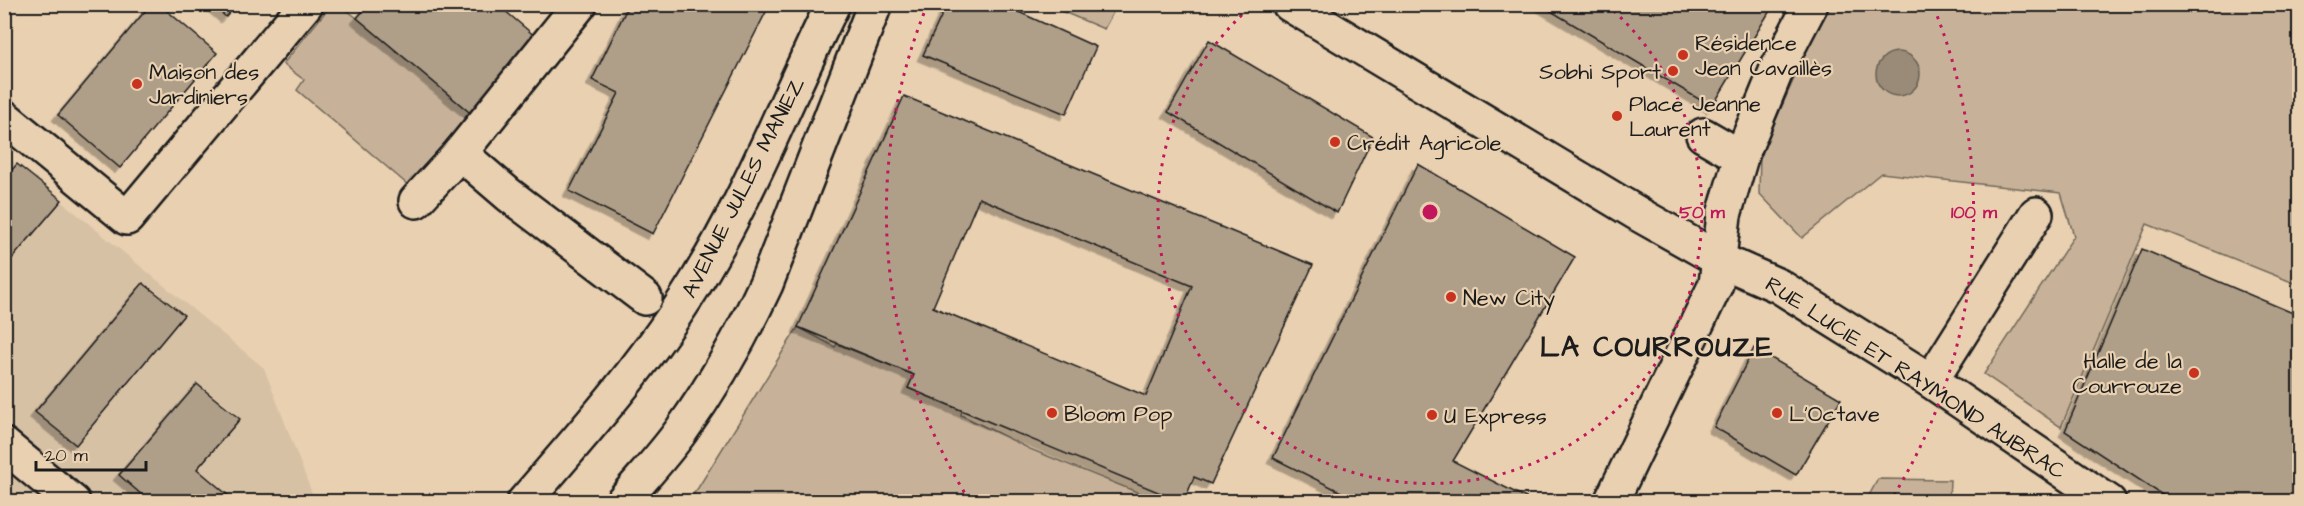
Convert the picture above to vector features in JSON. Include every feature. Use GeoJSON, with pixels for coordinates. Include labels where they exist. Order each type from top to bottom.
{"type":"FeatureCollection","features":[{"type":"Feature","properties":{"kind":"street"},"geometry":{"type":"LineString","coordinates":[[7,123],[127,218],[306,4]]}},
{"type":"Feature","properties":{"kind":"street"},"geometry":{"type":"LineString","coordinates":[[416,201],[460,153],[580,4]]}},
{"type":"Feature","properties":{"kind":"street","name":"AVENUE JULES MANIEZ"},"geometry":{"type":"LineString","coordinates":[[524,501],[615,395],[687,298],[738,205],[833,4]]}},
{"type":"Feature","properties":{"kind":"street","name":"AVENUE JULES MANIEZ"},"geometry":{"type":"LineString","coordinates":[[622,501],[680,433],[712,386],[746,327],[766,284],[875,4]]}},
{"type":"Feature","properties":{"kind":"street"},"geometry":{"type":"LineString","coordinates":[[1289,4],[1640,215],[1720,260]]}},
{"type":"Feature","properties":{"kind":"street"},"geometry":{"type":"LineString","coordinates":[[1611,501],[1716,284],[1724,215],[1741,157],[1778,69],[1811,4]]}},
{"type":"Feature","properties":{"kind":"street"},"geometry":{"type":"LineString","coordinates":[[1703,135],[1741,157]]}},
{"type":"Feature","properties":{"kind":"street"},"geometry":{"type":"LineString","coordinates":[[460,153],[598,264],[645,298]]}},
{"type":"Feature","properties":{"kind":"street"},"geometry":{"type":"LineString","coordinates":[[1930,381],[2036,214]]}},
{"type":"Feature","properties":{"kind":"street","name":"RUE LUCIE ET RAYMOND AUBRAC"},"geometry":{"type":"LineString","coordinates":[[1720,260],[1779,286],[1930,381],[2109,501]]}},
{"type":"Feature","properties":{"kind":"street"},"geometry":{"type":"LineString","coordinates":[[4,445],[73,501]]}},
{"type":"Feature","properties":{"kind":"shaded area"},"geometry":{"type":"Polygon","coordinates":[[[1117,4],[1104,29],[1047,5],[1117,4]]]}},
{"type":"Feature","properties":{"kind":"shaded area"},"geometry":{"type":"Polygon","coordinates":[[[331,5],[340,5],[357,18],[480,121],[415,191],[297,90],[304,80],[283,64],[331,5]]]}},
{"type":"Feature","properties":{"kind":"shaded area"},"geometry":{"type":"Polygon","coordinates":[[[1829,5],[2299,5],[2299,285],[2147,224],[2061,427],[1984,374],[2074,236],[2061,193],[1881,173],[1802,238],[1759,193],[1760,156],[1829,5]]]}},
{"type":"Feature","properties":{"kind":"shaded area"},"geometry":{"type":"Polygon","coordinates":[[[1898,52],[1914,58],[1920,74],[1914,90],[1898,96],[1882,90],[1876,74],[1882,58],[1898,52]]]}},
{"type":"Feature","properties":{"kind":"shaded area"},"geometry":{"type":"Polygon","coordinates":[[[4,154],[264,368],[315,501],[5,501],[4,154]]]}},
{"type":"Feature","properties":{"kind":"shaded area"},"geometry":{"type":"Polygon","coordinates":[[[798,327],[835,347],[837,344],[914,375],[908,388],[962,410],[961,415],[1030,449],[1159,501],[687,502],[798,327]]]}},
{"type":"Feature","properties":{"kind":"shaded area"},"geometry":{"type":"Polygon","coordinates":[[[1878,479],[1950,480],[1949,501],[1866,501],[1878,479]]]}},
{"type":"Feature","properties":{"kind":"building","name":"Maison des Jardiniers"},"geometry":{"type":"Polygon","coordinates":[[[151,4],[159,4],[217,53],[120,168],[58,115],[151,4]]]}},
{"type":"Feature","properties":{"kind":"building"},"geometry":{"type":"Polygon","coordinates":[[[211,4],[237,4],[226,17],[211,4]]]}},
{"type":"Feature","properties":{"kind":"building"},"geometry":{"type":"Polygon","coordinates":[[[369,4],[497,4],[543,43],[480,121],[357,18],[369,4]]]}},
{"type":"Feature","properties":{"kind":"building"},"geometry":{"type":"Polygon","coordinates":[[[629,4],[770,4],[653,234],[569,191],[619,93],[592,80],[629,4]]]}},
{"type":"Feature","properties":{"kind":"building"},"geometry":{"type":"Polygon","coordinates":[[[947,4],[1001,4],[1096,47],[1066,114],[923,55],[947,4]]]}},
{"type":"Feature","properties":{"kind":"building","name":"Résidence Jean Cavaillès"},"geometry":{"type":"Polygon","coordinates":[[[1539,4],[1774,4],[1712,107],[1539,4]]]}},
{"type":"Feature","properties":{"kind":"building"},"geometry":{"type":"Polygon","coordinates":[[[1209,40],[1373,137],[1337,213],[1168,112],[1209,40]]]}},
{"type":"Feature","properties":{"kind":"building"},"geometry":{"type":"Polygon","coordinates":[[[904,96],[1313,265],[1211,484],[1194,477],[1184,502],[908,388],[914,375],[798,327],[904,96]],[[979,198],[933,307],[1146,396],[1192,286],[979,198]]]}},
{"type":"Feature","properties":{"kind":"building"},"geometry":{"type":"Polygon","coordinates":[[[17,164],[62,200],[4,268],[4,179],[17,164]]]}},
{"type":"Feature","properties":{"kind":"building","name":"New City"},"geometry":{"type":"Polygon","coordinates":[[[1418,164],[1575,257],[1453,461],[1534,502],[1361,502],[1273,458],[1418,164]]]}},
{"type":"Feature","properties":{"kind":"building","name":"Halle de la Courrouze"},"geometry":{"type":"Polygon","coordinates":[[[2142,249],[2300,316],[2300,502],[2173,502],[2065,431],[2142,249]]]}},
{"type":"Feature","properties":{"kind":"building"},"geometry":{"type":"Polygon","coordinates":[[[143,283],[184,315],[76,445],[35,412],[143,283]]]}},
{"type":"Feature","properties":{"kind":"building","name":"L'Octave"},"geometry":{"type":"Polygon","coordinates":[[[1754,348],[1841,399],[1796,475],[1714,427],[1754,348]]]}},
{"type":"Feature","properties":{"kind":"building"},"geometry":{"type":"Polygon","coordinates":[[[197,384],[240,419],[197,469],[236,502],[150,502],[119,475],[197,384]]]}},
{"type":"Feature","properties":{"kind":"place","name":"Résidence Jean Cavaillès"},"geometry":{"type":"Point","coordinates":[1683,55]}},
{"type":"Feature","properties":{"kind":"place","name":"Sobhi Sport"},"geometry":{"type":"Point","coordinates":[1673,71]}},
{"type":"Feature","properties":{"kind":"place","name":"Maison des Jardiniers"},"geometry":{"type":"Point","coordinates":[137,84]}},
{"type":"Feature","properties":{"kind":"place","name":"Place Jeanne Laurent"},"geometry":{"type":"Point","coordinates":[1617,116]}},
{"type":"Feature","properties":{"kind":"place","name":"Crédit Agricole"},"geometry":{"type":"Point","coordinates":[1335,142]}},
{"type":"Feature","properties":{"kind":"place","name":"New City"},"geometry":{"type":"Point","coordinates":[1451,297]}},
{"type":"Feature","properties":{"kind":"place","name":"Halle de la Courrouze"},"geometry":{"type":"Point","coordinates":[2194,373]}},
{"type":"Feature","properties":{"kind":"place","name":"Bloom Pop"},"geometry":{"type":"Point","coordinates":[1052,413]}},
{"type":"Feature","properties":{"kind":"place","name":"L'Octave"},"geometry":{"type":"Point","coordinates":[1777,413]}},
{"type":"Feature","properties":{"kind":"place","name":"U Express"},"geometry":{"type":"Point","coordinates":[1432,415]}},
{"type":"Feature","properties":{"kind":"district","name":"LA COURROUZE"},"geometry":{"type":"Point","coordinates":[1657,346]}}]}
